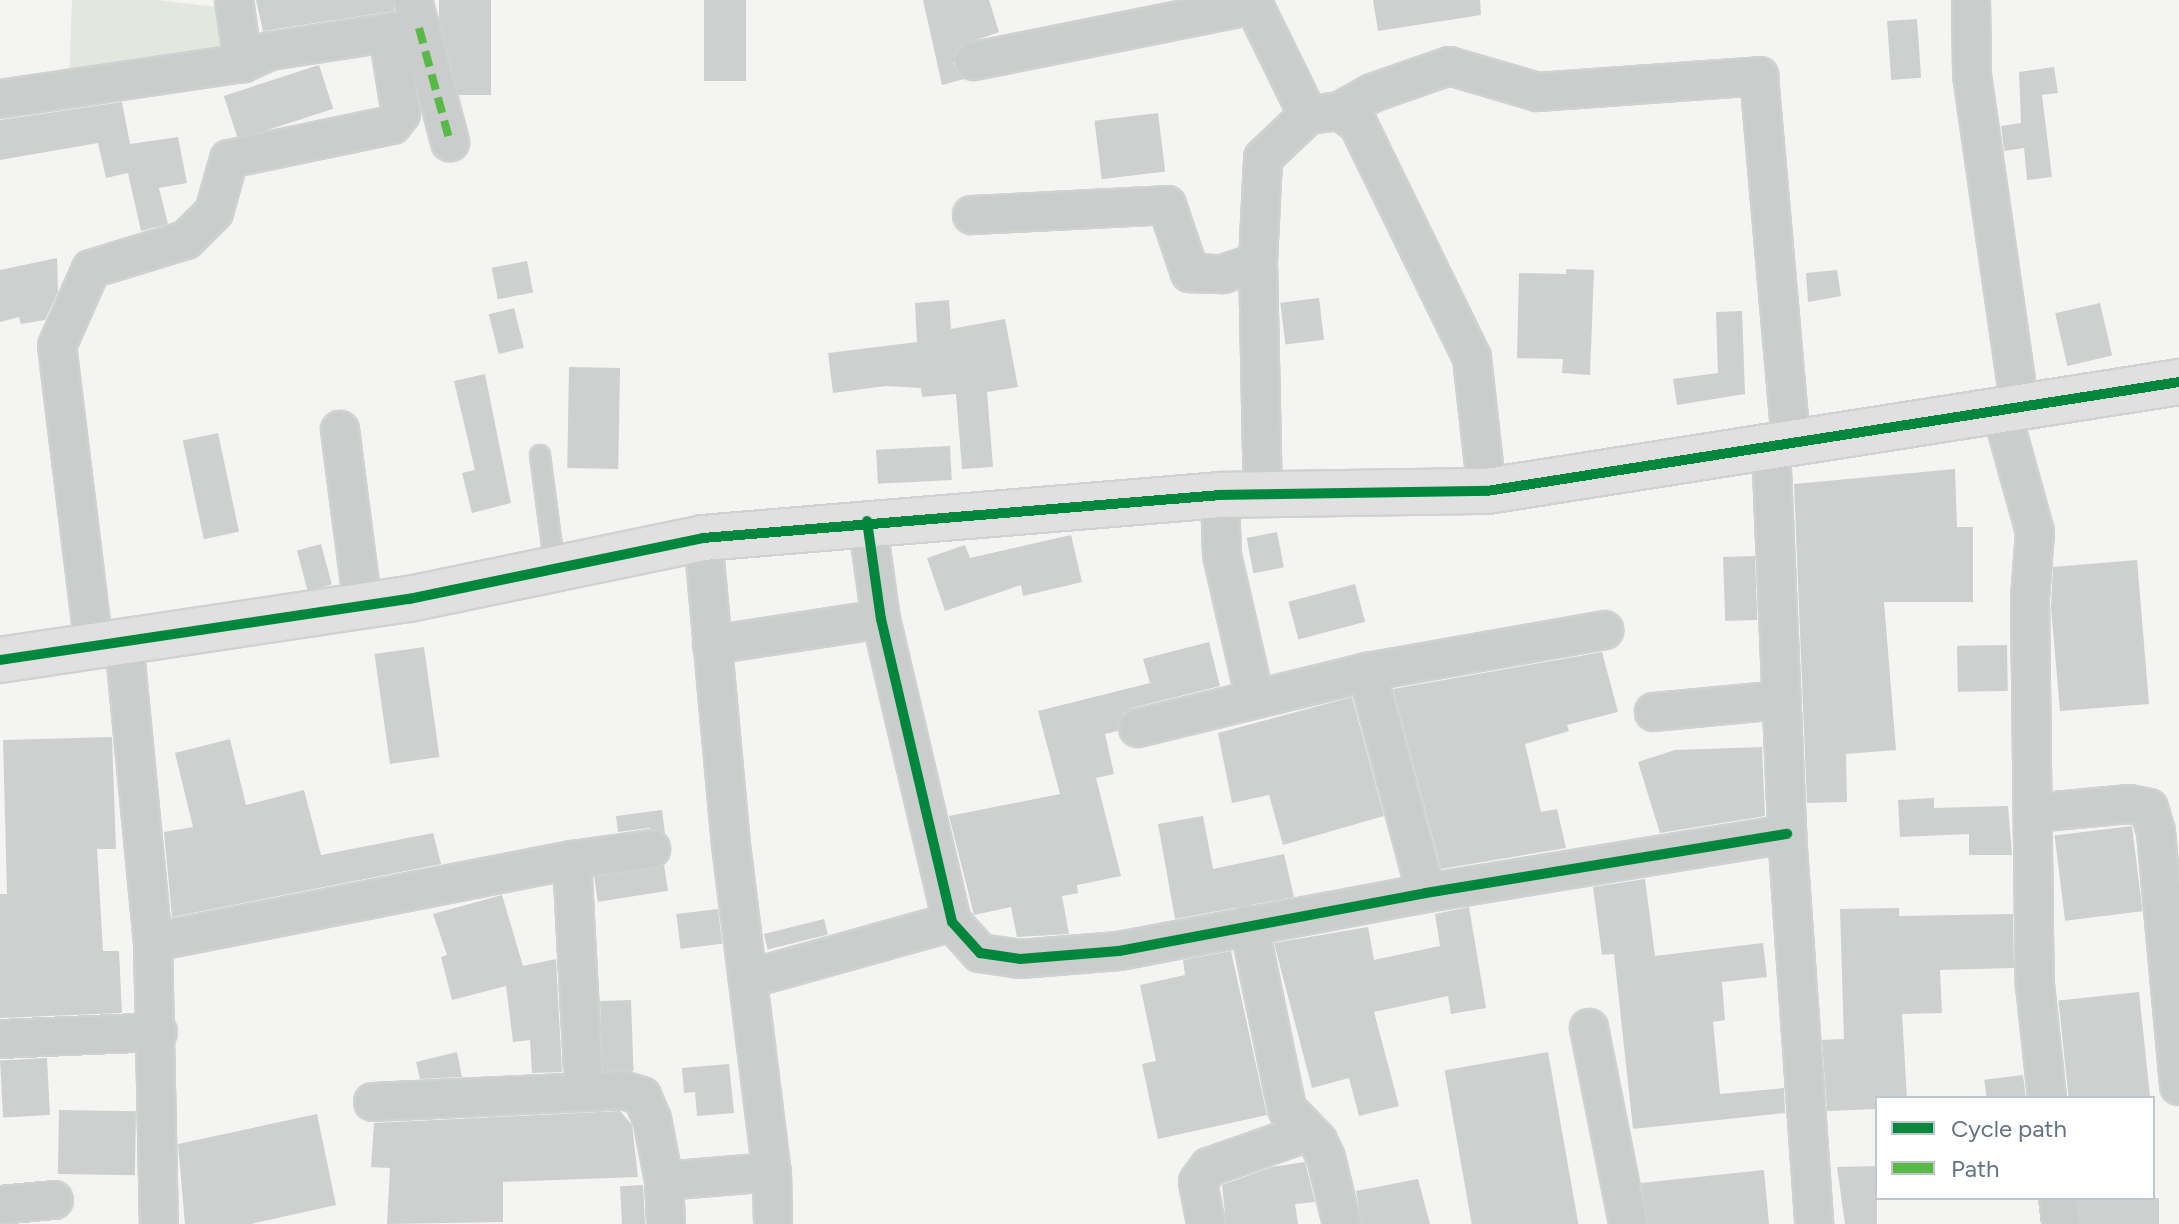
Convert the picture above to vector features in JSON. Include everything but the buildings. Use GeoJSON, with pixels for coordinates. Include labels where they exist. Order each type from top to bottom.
{"type":"FeatureCollection","features":[{"type":"Feature","properties":{"kind":"street"},"geometry":{"type":"LineString","coordinates":[[234,0],[243,63]]}},
{"type":"Feature","properties":{"kind":"street"},"geometry":{"type":"LineString","coordinates":[[1971,0],[1972,75],[2011,410],[2035,532],[2030,599],[2035,985],[2047,1096]]}},
{"type":"Feature","properties":{"kind":"street"},"geometry":{"type":"LineString","coordinates":[[974,61],[1252,3],[1324,113],[1358,124],[1472,358],[1487,491]]}},
{"type":"Feature","properties":{"kind":"street"},"geometry":{"type":"LineString","coordinates":[[0,99],[243,63],[270,51],[406,21]]}},
{"type":"Feature","properties":{"kind":"street"},"geometry":{"type":"LineString","coordinates":[[406,21],[450,142]]}},
{"type":"Feature","properties":{"kind":"street"},"geometry":{"type":"LineString","coordinates":[[159,1224],[158,1032],[153,942],[109,644],[57,346],[91,269],[186,240],[214,212],[229,159],[392,125],[401,114],[406,21]]}},
{"type":"Feature","properties":{"kind":"street"},"geometry":{"type":"LineString","coordinates":[[1263,495],[1258,262],[1263,158],[1324,113],[1449,66],[1538,92],[1759,76],[1781,444],[1780,700],[1814,1224]]}},
{"type":"Feature","properties":{"kind":"street"},"geometry":{"type":"LineString","coordinates":[[972,215],[1167,205],[1190,273],[1223,274],[1258,262]]}},
{"type":"Feature","properties":{"kind":"street"},"geometry":{"type":"LineString","coordinates":[[0,660],[363,606],[703,538],[867,521],[1220,495],[1487,491],[2179,382]]}},
{"type":"Feature","properties":{"kind":"street"},"geometry":{"type":"LineString","coordinates":[[340,430],[363,606]]}},
{"type":"Feature","properties":{"kind":"street"},"geometry":{"type":"LineString","coordinates":[[1220,495],[1222,555],[1255,699]]}},
{"type":"Feature","properties":{"kind":"street"},"geometry":{"type":"LineString","coordinates":[[867,521],[881,619],[952,922],[980,953],[1020,959],[1119,951],[1426,893],[1787,834]]}},
{"type":"Feature","properties":{"kind":"street"},"geometry":{"type":"LineString","coordinates":[[703,538],[748,979],[772,1172],[773,1224]]}},
{"type":"Feature","properties":{"kind":"street"},"geometry":{"type":"LineString","coordinates":[[712,645],[881,619]]}},
{"type":"Feature","properties":{"kind":"street"},"geometry":{"type":"LineString","coordinates":[[1138,728],[1367,672],[1604,630]]}},
{"type":"Feature","properties":{"kind":"street"},"geometry":{"type":"LineString","coordinates":[[1367,672],[1426,893]]}},
{"type":"Feature","properties":{"kind":"street"},"geometry":{"type":"LineString","coordinates":[[1654,712],[1780,700]]}},
{"type":"Feature","properties":{"kind":"street"},"geometry":{"type":"LineString","coordinates":[[2033,813],[2130,804],[2149,808],[2156,832],[2179,1086]]}},
{"type":"Feature","properties":{"kind":"street"},"geometry":{"type":"LineString","coordinates":[[153,942],[572,860],[651,849]]}},
{"type":"Feature","properties":{"kind":"street"},"geometry":{"type":"LineString","coordinates":[[572,860],[584,1090]]}},
{"type":"Feature","properties":{"kind":"street"},"geometry":{"type":"LineString","coordinates":[[748,979],[952,922]]}},
{"type":"Feature","properties":{"kind":"street"},"geometry":{"type":"LineString","coordinates":[[1249,925],[1287,1109],[1326,1158],[1342,1224]]}},
{"type":"Feature","properties":{"kind":"street"},"geometry":{"type":"LineString","coordinates":[[1589,1028],[1628,1224]]}},
{"type":"Feature","properties":{"kind":"street"},"geometry":{"type":"LineString","coordinates":[[0,1039],[158,1032]]}},
{"type":"Feature","properties":{"kind":"street"},"geometry":{"type":"LineString","coordinates":[[373,1102],[584,1090],[623,1090],[642,1096],[652,1119],[664,1181],[666,1224]]}},
{"type":"Feature","properties":{"kind":"street"},"geometry":{"type":"LineString","coordinates":[[1206,1224],[1198,1182],[1209,1167],[1308,1132]]}},
{"type":"Feature","properties":{"kind":"street"},"geometry":{"type":"LineString","coordinates":[[664,1181],[772,1172]]}},
{"type":"Feature","properties":{"kind":"street"},"geometry":{"type":"LineString","coordinates":[[0,1205],[54,1200]]}},
{"type":"Feature","properties":{"kind":"street"},"geometry":{"type":"LineString","coordinates":[[2058,1200],[2061,1224]]}},
{"type":"Feature","properties":{"kind":"lane"},"geometry":{"type":"LineString","coordinates":[[540,455],[555,569]]}},
{"type":"Feature","properties":{"kind":"shaded area"},"geometry":{"type":"Polygon","coordinates":[[[72,0],[157,0],[216,7],[231,65],[69,85],[72,0]]]}},
{"type":"Feature","properties":{"kind":"marked path"},"geometry":{"type":"LineString","coordinates":[[419,28],[450,142]]}},
{"type":"Feature","properties":{"kind":"cycle path"},"geometry":{"type":"LineString","coordinates":[[0,660],[409,599],[703,538],[1220,495],[1487,491],[2179,382]]}},
{"type":"Feature","properties":{"kind":"cycle path"},"geometry":{"type":"LineString","coordinates":[[867,521],[881,619],[952,922],[980,953],[1020,959],[1119,951],[1426,893],[1787,834]]}}]}
